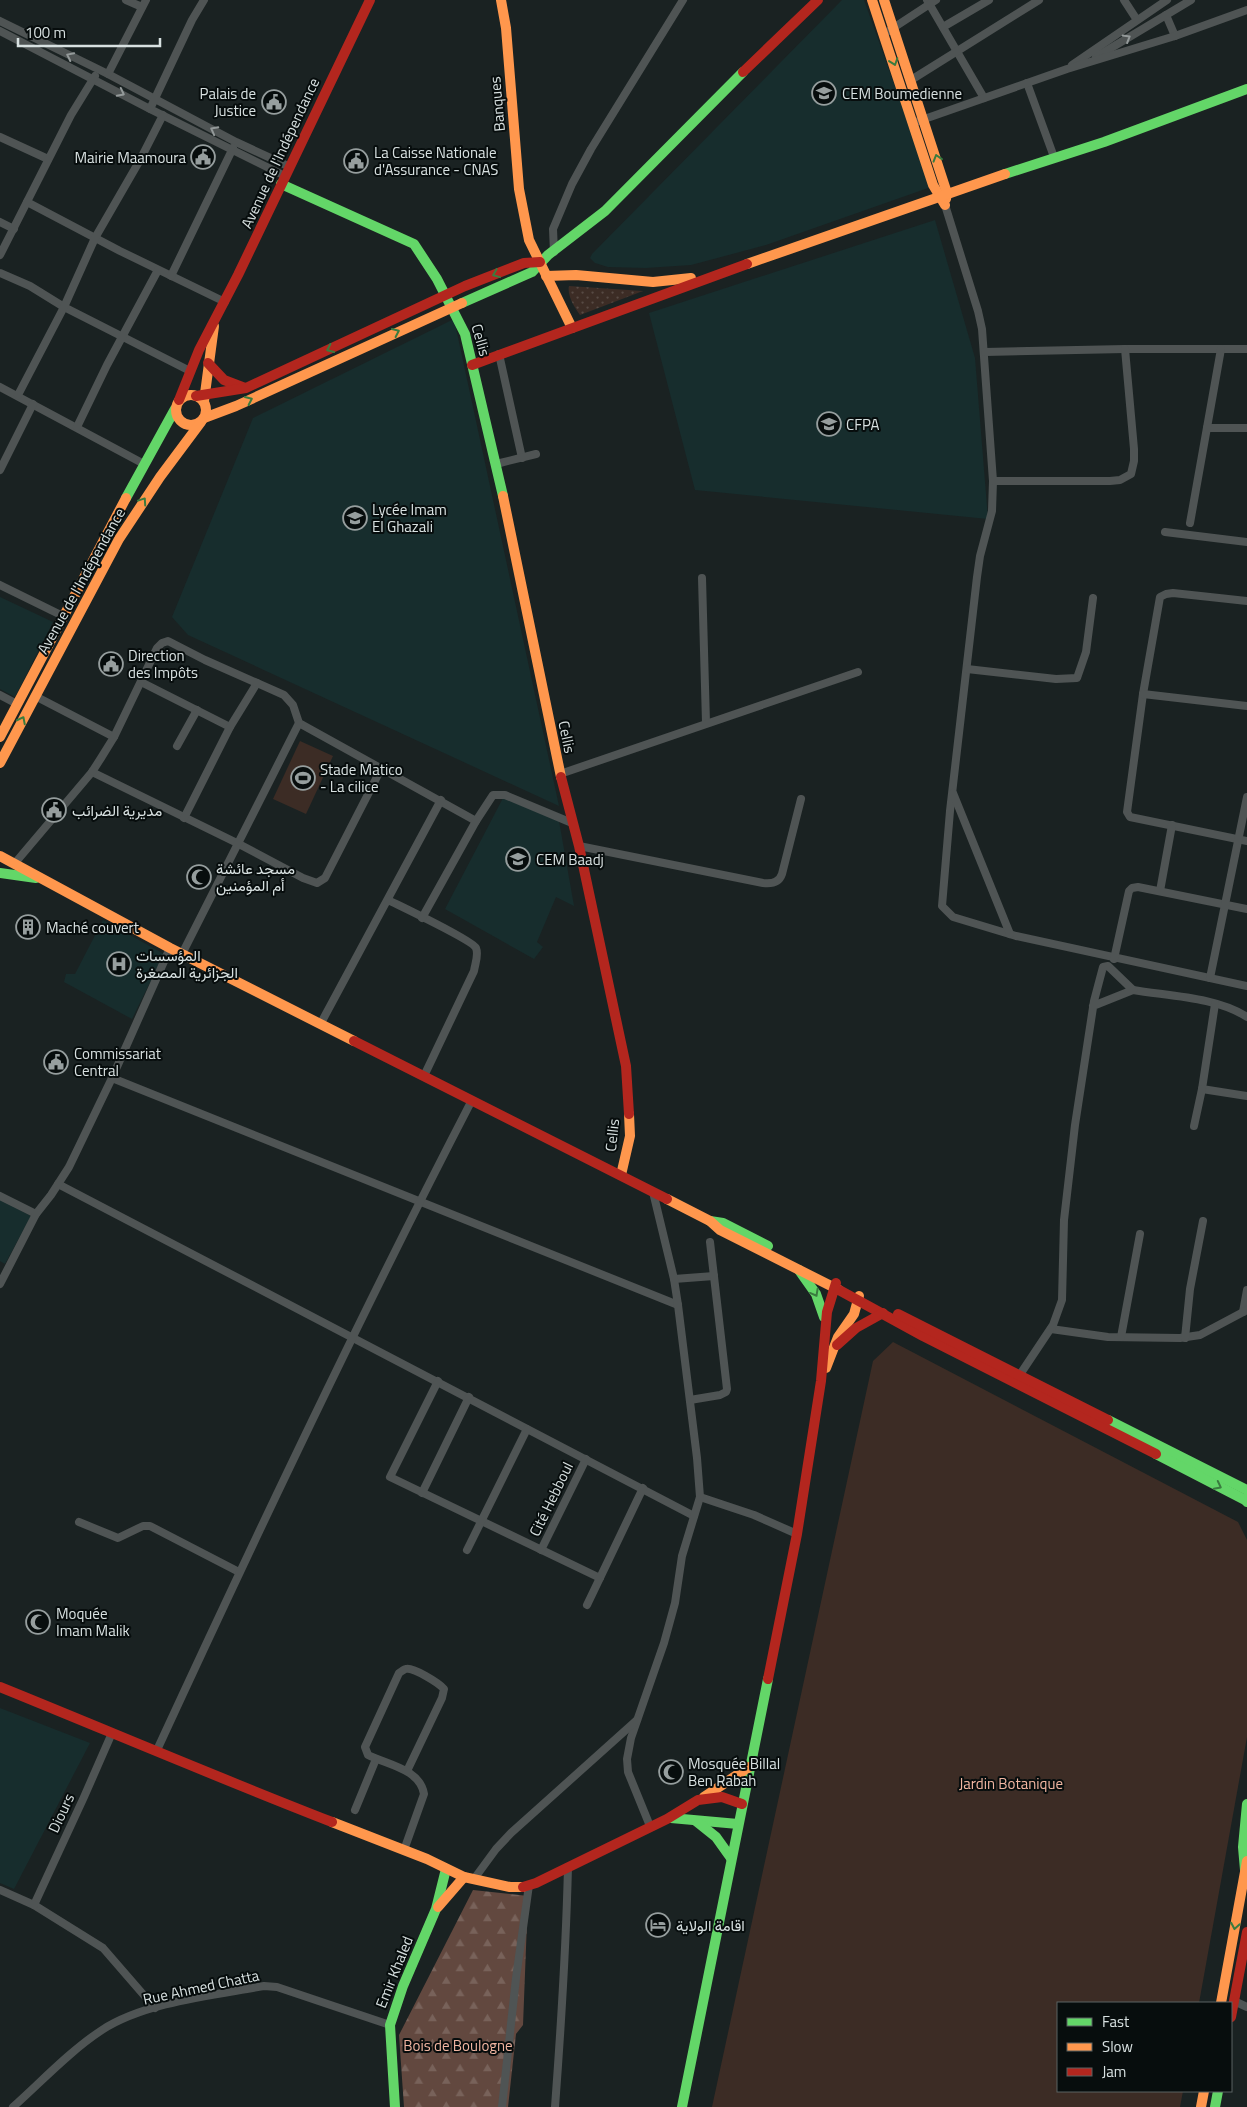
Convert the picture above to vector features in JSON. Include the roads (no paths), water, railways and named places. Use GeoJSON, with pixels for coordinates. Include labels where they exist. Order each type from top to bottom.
{"type":"FeatureCollection","features":[{"type":"Feature","properties":{"kind":"main road","name":"Avenue de l'Indépendance"},"geometry":{"type":"LineString","coordinates":[[0,737],[177,405],[190,371],[370,0]]}},
{"type":"Feature","properties":{"kind":"main road","name":"Banques"},"geometry":{"type":"LineString","coordinates":[[501,0],[506,28],[520,189],[529,240],[572,328]]}},
{"type":"Feature","properties":{"kind":"main road"},"geometry":{"type":"LineString","coordinates":[[540,262],[524,264],[445,296],[246,388],[201,398],[187,396],[177,405],[178,419],[186,425],[192,426],[452,308],[525,277],[540,262],[605,211],[818,0]]}},
{"type":"Feature","properties":{"kind":"main road"},"geometry":{"type":"LineString","coordinates":[[872,0],[913,123],[942,195]]}},
{"type":"Feature","properties":{"kind":"main road"},"geometry":{"type":"LineString","coordinates":[[884,0],[924,119],[945,205]]}},
{"type":"Feature","properties":{"kind":"main road"},"geometry":{"type":"LineString","coordinates":[[472,365],[722,273],[942,195],[1104,142],[1247,89]]}},
{"type":"Feature","properties":{"kind":"main road","name":"Cellis"},"geometry":{"type":"LineString","coordinates":[[286,176],[414,244],[426,260],[465,334],[496,464],[560,774],[579,846],[626,1066],[630,1136],[621,1175]]}},
{"type":"Feature","properties":{"kind":"main road"},"geometry":{"type":"LineString","coordinates":[[546,276],[576,275],[653,282],[679,281],[722,273]]}},
{"type":"Feature","properties":{"kind":"main road","name":"Avenue de l'Indépendance"},"geometry":{"type":"LineString","coordinates":[[201,398],[216,318]]}},
{"type":"Feature","properties":{"kind":"main road"},"geometry":{"type":"LineString","coordinates":[[208,363],[220,378],[236,386],[246,388]]}},
{"type":"Feature","properties":{"kind":"main road"},"geometry":{"type":"LineString","coordinates":[[201,398],[206,410],[202,420]]}},
{"type":"Feature","properties":{"kind":"main road","name":"Avenue de l'Indépendance"},"geometry":{"type":"LineString","coordinates":[[0,763],[119,539],[156,483],[202,420]]}},
{"type":"Feature","properties":{"kind":"main road"},"geometry":{"type":"LineString","coordinates":[[0,856],[170,948],[710,1221],[720,1230],[797,1268],[836,1284]]}},
{"type":"Feature","properties":{"kind":"main road"},"geometry":{"type":"LineString","coordinates":[[0,873],[42,879]]}},
{"type":"Feature","properties":{"kind":"main road"},"geometry":{"type":"LineString","coordinates":[[710,1221],[723,1223],[836,1284],[883,1313],[1246,1498]]}},
{"type":"Feature","properties":{"kind":"main road"},"geometry":{"type":"LineString","coordinates":[[797,1268],[816,1294],[826,1321]]}},
{"type":"Feature","properties":{"kind":"main road"},"geometry":{"type":"LineString","coordinates":[[682,2107],[796,1534],[821,1381],[826,1321],[836,1284]]}},
{"type":"Feature","properties":{"kind":"main road"},"geometry":{"type":"LineString","coordinates":[[821,1381],[838,1337],[851,1318],[858,1297]]}},
{"type":"Feature","properties":{"kind":"main road"},"geometry":{"type":"LineString","coordinates":[[858,1297],[1019,1376],[1246,1498]]}},
{"type":"Feature","properties":{"kind":"main road"},"geometry":{"type":"LineString","coordinates":[[833,1349],[856,1328],[883,1313]]}},
{"type":"Feature","properties":{"kind":"main road"},"geometry":{"type":"LineString","coordinates":[[0,1687],[157,1750],[212,1775],[427,1858],[469,1878],[510,1887],[529,1885],[668,1818],[749,1767]]}},
{"type":"Feature","properties":{"kind":"main road"},"geometry":{"type":"LineString","coordinates":[[698,1800],[722,1797],[742,1804]]}},
{"type":"Feature","properties":{"kind":"main road"},"geometry":{"type":"LineString","coordinates":[[1221,2002],[1246,1866],[1243,1847],[1247,1804]]}},
{"type":"Feature","properties":{"kind":"main road"},"geometry":{"type":"LineString","coordinates":[[668,1818],[686,1816],[718,1823],[738,1824]]}},
{"type":"Feature","properties":{"kind":"main road"},"geometry":{"type":"LineString","coordinates":[[686,1816],[711,1831],[732,1858]]}},
{"type":"Feature","properties":{"kind":"main road"},"geometry":{"type":"LineString","coordinates":[[436,1909],[446,1868]]}},
{"type":"Feature","properties":{"kind":"main road"},"geometry":{"type":"LineString","coordinates":[[436,1909],[469,1878]]}},
{"type":"Feature","properties":{"kind":"main road","name":"Emir Khaled"},"geometry":{"type":"LineString","coordinates":[[395,2107],[390,2025],[403,1986],[436,1909]]}},
{"type":"Feature","properties":{"kind":"main road"},"geometry":{"type":"LineString","coordinates":[[1232,2012],[1247,1932]]}},
{"type":"Feature","properties":{"kind":"main road"},"geometry":{"type":"LineString","coordinates":[[1202,2107],[1204,2092]]}},
{"type":"Feature","properties":{"kind":"main road"},"geometry":{"type":"LineString","coordinates":[[1215,2107],[1218,2092]]}},
{"type":"Feature","properties":{"kind":"street"},"geometry":{"type":"LineString","coordinates":[[108,74],[144,4],[126,0]]}},
{"type":"Feature","properties":{"kind":"street"},"geometry":{"type":"LineString","coordinates":[[150,110],[192,20],[204,0]]}},
{"type":"Feature","properties":{"kind":"street"},"geometry":{"type":"LineString","coordinates":[[554,252],[553,229],[572,184],[591,149],[683,0]]}},
{"type":"Feature","properties":{"kind":"street"},"geometry":{"type":"LineString","coordinates":[[943,27],[989,0]]}},
{"type":"Feature","properties":{"kind":"street"},"geometry":{"type":"LineString","coordinates":[[911,80],[1039,0]]}},
{"type":"Feature","properties":{"kind":"street"},"geometry":{"type":"LineString","coordinates":[[1124,0],[1137,20]]}},
{"type":"Feature","properties":{"kind":"street"},"geometry":{"type":"LineString","coordinates":[[1067,68],[1168,0]]}},
{"type":"Feature","properties":{"kind":"street"},"geometry":{"type":"LineString","coordinates":[[1086,63],[1191,0]]}},
{"type":"Feature","properties":{"kind":"street"},"geometry":{"type":"LineString","coordinates":[[884,34],[931,1],[943,27],[984,98]]}},
{"type":"Feature","properties":{"kind":"street"},"geometry":{"type":"LineString","coordinates":[[913,123],[1067,68],[1175,36],[1247,10]]}},
{"type":"Feature","properties":{"kind":"street"},"geometry":{"type":"LineString","coordinates":[[1166,15],[1175,36]]}},
{"type":"Feature","properties":{"kind":"street"},"geometry":{"type":"LineString","coordinates":[[0,21],[155,98],[236,142],[286,176]]}},
{"type":"Feature","properties":{"kind":"street"},"geometry":{"type":"LineString","coordinates":[[0,31],[150,110],[286,176]]}},
{"type":"Feature","properties":{"kind":"street"},"geometry":{"type":"LineString","coordinates":[[0,255],[71,115],[94,80],[98,70]]}},
{"type":"Feature","properties":{"kind":"street"},"geometry":{"type":"LineString","coordinates":[[1027,83],[1054,157]]}},
{"type":"Feature","properties":{"kind":"street"},"geometry":{"type":"LineString","coordinates":[[18,395],[64,307],[96,238],[162,115]]}},
{"type":"Feature","properties":{"kind":"street"},"geometry":{"type":"LineString","coordinates":[[0,137],[48,159]]}},
{"type":"Feature","properties":{"kind":"street"},"geometry":{"type":"LineString","coordinates":[[171,276],[236,142]]}},
{"type":"Feature","properties":{"kind":"street"},"geometry":{"type":"LineString","coordinates":[[27,202],[158,270],[225,302]]}},
{"type":"Feature","properties":{"kind":"street"},"geometry":{"type":"LineString","coordinates":[[945,205],[978,311],[985,352],[993,481],[992,510],[980,556],[942,906],[953,917],[1010,934],[1114,959],[1247,986]]}},
{"type":"Feature","properties":{"kind":"street"},"geometry":{"type":"LineString","coordinates":[[0,222],[14,228]]}},
{"type":"Feature","properties":{"kind":"street"},"geometry":{"type":"LineString","coordinates":[[77,427],[122,336],[158,270]]}},
{"type":"Feature","properties":{"kind":"street"},"geometry":{"type":"LineString","coordinates":[[0,273],[30,286],[64,307],[190,371]]}},
{"type":"Feature","properties":{"kind":"street"},"geometry":{"type":"LineString","coordinates":[[985,352],[1125,348],[1247,349]]}},
{"type":"Feature","properties":{"kind":"street"},"geometry":{"type":"LineString","coordinates":[[993,481],[1110,481],[1120,480],[1131,474],[1134,449],[1125,348]]}},
{"type":"Feature","properties":{"kind":"street"},"geometry":{"type":"LineString","coordinates":[[1190,523],[1221,349]]}},
{"type":"Feature","properties":{"kind":"street"},"geometry":{"type":"LineString","coordinates":[[499,354],[522,458]]}},
{"type":"Feature","properties":{"kind":"street"},"geometry":{"type":"LineString","coordinates":[[0,387],[144,464]]}},
{"type":"Feature","properties":{"kind":"street"},"geometry":{"type":"LineString","coordinates":[[0,470],[33,404]]}},
{"type":"Feature","properties":{"kind":"street"},"geometry":{"type":"LineString","coordinates":[[1207,428],[1247,428]]}},
{"type":"Feature","properties":{"kind":"street"},"geometry":{"type":"LineString","coordinates":[[496,464],[536,454]]}},
{"type":"Feature","properties":{"kind":"street"},"geometry":{"type":"LineString","coordinates":[[1165,532],[1247,542]]}},
{"type":"Feature","properties":{"kind":"street"},"geometry":{"type":"LineString","coordinates":[[702,578],[706,723]]}},
{"type":"Feature","properties":{"kind":"street"},"geometry":{"type":"LineString","coordinates":[[0,585],[65,617]]}},
{"type":"Feature","properties":{"kind":"street"},"geometry":{"type":"LineString","coordinates":[[1247,601],[1174,593],[1160,597],[1143,694],[1127,814],[1130,817],[1247,841]]}},
{"type":"Feature","properties":{"kind":"street"},"geometry":{"type":"LineString","coordinates":[[967,669],[1056,679],[1077,678],[1086,652],[1094,598]]}},
{"type":"Feature","properties":{"kind":"street"},"geometry":{"type":"LineString","coordinates":[[16,863],[92,772],[114,737],[157,648],[162,643],[168,641],[205,660],[284,695],[289,700],[299,723],[476,821]]}},
{"type":"Feature","properties":{"kind":"street"},"geometry":{"type":"LineString","coordinates":[[560,774],[858,672]]}},
{"type":"Feature","properties":{"kind":"street"},"geometry":{"type":"LineString","coordinates":[[141,682],[230,727]]}},
{"type":"Feature","properties":{"kind":"street"},"geometry":{"type":"LineString","coordinates":[[184,818],[230,727],[258,683]]}},
{"type":"Feature","properties":{"kind":"street"},"geometry":{"type":"LineString","coordinates":[[1143,694],[1247,706]]}},
{"type":"Feature","properties":{"kind":"street"},"geometry":{"type":"LineString","coordinates":[[0,695],[17,704]]}},
{"type":"Feature","properties":{"kind":"street"},"geometry":{"type":"LineString","coordinates":[[35,696],[114,737]]}},
{"type":"Feature","properties":{"kind":"street"},"geometry":{"type":"LineString","coordinates":[[178,746],[197,710]]}},
{"type":"Feature","properties":{"kind":"street"},"geometry":{"type":"LineString","coordinates":[[182,954],[299,723]]}},
{"type":"Feature","properties":{"kind":"street"},"geometry":{"type":"LineString","coordinates":[[92,772],[238,843],[314,883],[322,881],[381,769]]}},
{"type":"Feature","properties":{"kind":"street"},"geometry":{"type":"LineString","coordinates":[[953,791],[1010,934]]}},
{"type":"Feature","properties":{"kind":"street"},"geometry":{"type":"LineString","coordinates":[[422,918],[493,794],[497,793],[572,823]]}},
{"type":"Feature","properties":{"kind":"street"},"geometry":{"type":"LineString","coordinates":[[1210,978],[1247,797]]}},
{"type":"Feature","properties":{"kind":"street"},"geometry":{"type":"LineString","coordinates":[[579,846],[763,883],[772,883],[778,880],[782,874],[801,798]]}},
{"type":"Feature","properties":{"kind":"street"},"geometry":{"type":"LineString","coordinates":[[321,1023],[441,800]]}},
{"type":"Feature","properties":{"kind":"street"},"geometry":{"type":"LineString","coordinates":[[1160,891],[1172,825]]}},
{"type":"Feature","properties":{"kind":"street"},"geometry":{"type":"LineString","coordinates":[[1114,959],[1128,891],[1135,887],[1247,909]]}},
{"type":"Feature","properties":{"kind":"street"},"geometry":{"type":"LineString","coordinates":[[388,900],[466,939],[476,948],[477,954],[474,971],[424,1076]]}},
{"type":"Feature","properties":{"kind":"street"},"geometry":{"type":"LineString","coordinates":[[0,1284],[36,1214],[69,1168],[112,1078],[170,948]]}},
{"type":"Feature","properties":{"kind":"street"},"geometry":{"type":"LineString","coordinates":[[1019,1376],[1051,1329],[1062,1300],[1064,1220],[1075,1125],[1098,979],[1105,966],[1112,969],[1133,990]]}},
{"type":"Feature","properties":{"kind":"street"},"geometry":{"type":"LineString","coordinates":[[1094,1006],[1133,990],[1229,1007],[1247,1017]]}},
{"type":"Feature","properties":{"kind":"street"},"geometry":{"type":"LineString","coordinates":[[1194,1126],[1202,1089],[1215,1004]]}},
{"type":"Feature","properties":{"kind":"street"},"geometry":{"type":"LineString","coordinates":[[112,1078],[678,1305]]}},
{"type":"Feature","properties":{"kind":"street"},"geometry":{"type":"LineString","coordinates":[[1202,1089],[1247,1096]]}},
{"type":"Feature","properties":{"kind":"street"},"geometry":{"type":"LineString","coordinates":[[157,1750],[239,1572],[352,1338],[472,1100]]}},
{"type":"Feature","properties":{"kind":"street"},"geometry":{"type":"LineString","coordinates":[[58,1184],[694,1516]]}},
{"type":"Feature","properties":{"kind":"street"},"geometry":{"type":"LineString","coordinates":[[650,1826],[628,1772],[627,1759],[631,1738],[664,1643],[675,1603],[682,1556],[700,1496],[674,1279],[653,1192]]}},
{"type":"Feature","properties":{"kind":"street"},"geometry":{"type":"LineString","coordinates":[[0,1196],[36,1214]]}},
{"type":"Feature","properties":{"kind":"street"},"geometry":{"type":"LineString","coordinates":[[1185,1338],[1190,1289],[1203,1221]]}},
{"type":"Feature","properties":{"kind":"street"},"geometry":{"type":"LineString","coordinates":[[1122,1337],[1140,1234]]}},
{"type":"Feature","properties":{"kind":"street"},"geometry":{"type":"LineString","coordinates":[[690,1400],[720,1395],[726,1392],[727,1389],[710,1242]]}},
{"type":"Feature","properties":{"kind":"street"},"geometry":{"type":"LineString","coordinates":[[674,1279],[714,1276]]}},
{"type":"Feature","properties":{"kind":"street"},"geometry":{"type":"LineString","coordinates":[[1051,1329],[1122,1337],[1185,1338],[1200,1335],[1245,1311],[1247,1290]]}},
{"type":"Feature","properties":{"kind":"street"},"geometry":{"type":"LineString","coordinates":[[438,1381],[390,1478],[600,1578]]}},
{"type":"Feature","properties":{"kind":"street"},"geometry":{"type":"LineString","coordinates":[[422,1492],[469,1397]]}},
{"type":"Feature","properties":{"kind":"street"},"geometry":{"type":"LineString","coordinates":[[468,1550],[526,1429]]}},
{"type":"Feature","properties":{"kind":"street","name":"Cité Hebboul"},"geometry":{"type":"LineString","coordinates":[[541,1550],[586,1459]]}},
{"type":"Feature","properties":{"kind":"street"},"geometry":{"type":"LineString","coordinates":[[587,1605],[643,1488]]}},
{"type":"Feature","properties":{"kind":"street"},"geometry":{"type":"LineString","coordinates":[[700,1496],[754,1515],[796,1534]]}},
{"type":"Feature","properties":{"kind":"street"},"geometry":{"type":"LineString","coordinates":[[79,1522],[118,1538],[143,1526],[150,1526],[239,1572]]}},
{"type":"Feature","properties":{"kind":"street"},"geometry":{"type":"LineString","coordinates":[[404,1850],[424,1794],[423,1786],[418,1778],[407,1771],[368,1755],[365,1747],[399,1674],[405,1669],[410,1668],[444,1688],[442,1698],[407,1771]]}},
{"type":"Feature","properties":{"kind":"street"},"geometry":{"type":"LineString","coordinates":[[469,1878],[511,1833],[637,1720]]}},
{"type":"Feature","properties":{"kind":"street","name":"Diours"},"geometry":{"type":"LineString","coordinates":[[34,1905],[112,1733]]}},
{"type":"Feature","properties":{"kind":"street"},"geometry":{"type":"LineString","coordinates":[[355,1810],[376,1759]]}},
{"type":"Feature","properties":{"kind":"street"},"geometry":{"type":"LineString","coordinates":[[555,2107],[566,1950],[568,1867]]}},
{"type":"Feature","properties":{"kind":"street"},"geometry":{"type":"LineString","coordinates":[[502,2107],[516,1978],[529,1885]]}},
{"type":"Feature","properties":{"kind":"street"},"geometry":{"type":"LineString","coordinates":[[0,1890],[34,1905],[103,1948],[155,2008]]}},
{"type":"Feature","properties":{"kind":"street","name":"Rue Ahmed Chatta"},"geometry":{"type":"LineString","coordinates":[[13,2107],[72,2053],[103,2029],[155,2008],[205,1996],[264,1986],[276,1987],[390,2025]]}},
{"type":"Feature","properties":{"kind":"street"},"geometry":{"type":"LineString","coordinates":[[1234,2001],[1247,2007]]}},
{"type":"Feature","properties":{"kind":"place","name":"CEM Boumedienne"},"geometry":{"type":"Point","coordinates":[824,93]}},
{"type":"Feature","properties":{"kind":"place","name":"Palais de Justice"},"geometry":{"type":"Point","coordinates":[274,102]}},
{"type":"Feature","properties":{"kind":"place","name":"Mairie Maamoura"},"geometry":{"type":"Point","coordinates":[203,157]}},
{"type":"Feature","properties":{"kind":"place","name":"La Caisse Nationale d'Assurance - CNAS"},"geometry":{"type":"Point","coordinates":[356,161]}},
{"type":"Feature","properties":{"kind":"place","name":"CFPA"},"geometry":{"type":"Point","coordinates":[829,424]}},
{"type":"Feature","properties":{"kind":"place","name":"Lycée Imam El Ghazali"},"geometry":{"type":"Point","coordinates":[355,518]}},
{"type":"Feature","properties":{"kind":"place","name":"Direction des Impôts"},"geometry":{"type":"Point","coordinates":[111,664]}},
{"type":"Feature","properties":{"kind":"place","name":"Stade Matico - La cilice"},"geometry":{"type":"Point","coordinates":[303,778]}},
{"type":"Feature","properties":{"kind":"place","name":"مديرية الضرائب"},"geometry":{"type":"Point","coordinates":[54,810]}},
{"type":"Feature","properties":{"kind":"place","name":"CEM Baadj"},"geometry":{"type":"Point","coordinates":[518,859]}},
{"type":"Feature","properties":{"kind":"place","name":"مسجد عائشة أم المؤمنين"},"geometry":{"type":"Point","coordinates":[199,877]}},
{"type":"Feature","properties":{"kind":"place","name":"Maché couvert"},"geometry":{"type":"Point","coordinates":[28,927]}},
{"type":"Feature","properties":{"kind":"place","name":"المؤسسات الجزائرية المصغرة"},"geometry":{"type":"Point","coordinates":[119,964]}},
{"type":"Feature","properties":{"kind":"place","name":"Commissariat Central"},"geometry":{"type":"Point","coordinates":[56,1062]}},
{"type":"Feature","properties":{"kind":"place","name":"Moquée Imam Malik"},"geometry":{"type":"Point","coordinates":[38,1622]}},
{"type":"Feature","properties":{"kind":"place","name":"Mosquée Billal Ben Rabah"},"geometry":{"type":"Point","coordinates":[671,1772]}},
{"type":"Feature","properties":{"kind":"place","name":"اقامة الولاية"},"geometry":{"type":"Point","coordinates":[658,1925]}},
{"type":"Feature","properties":{"kind":"park label","name":"Jardin Botanique"},"geometry":{"type":"Point","coordinates":[1011,1783]}},
{"type":"Feature","properties":{"kind":"park label","name":"Bois de Boulogne"},"geometry":{"type":"Point","coordinates":[458,2045]}}]}
